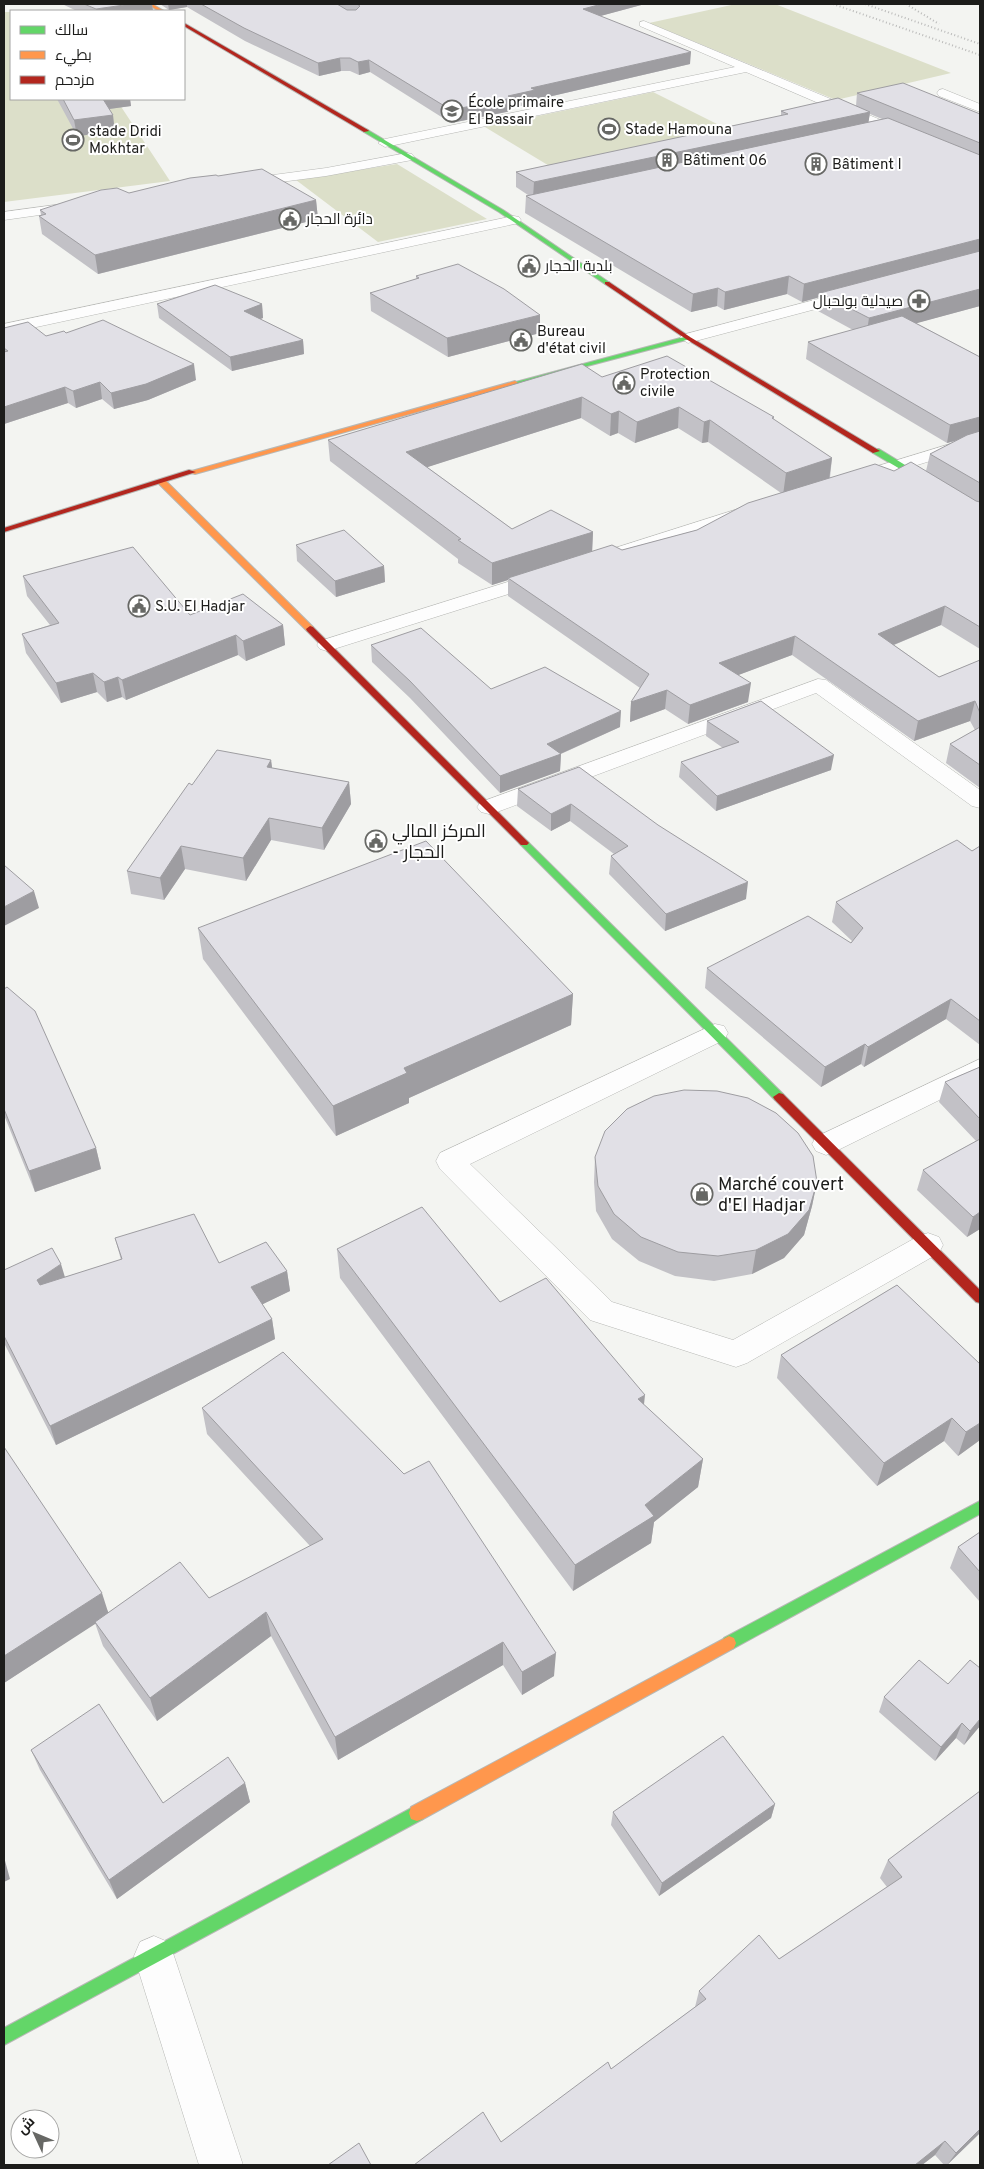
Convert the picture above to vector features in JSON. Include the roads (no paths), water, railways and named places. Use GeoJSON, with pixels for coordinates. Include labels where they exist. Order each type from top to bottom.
{"type":"FeatureCollection","features":[{"type":"Feature","properties":{"kind":"main road"},"geometry":{"type":"LineString","coordinates":[[149,4],[160,10]]}},
{"type":"Feature","properties":{"kind":"main road"},"geometry":{"type":"LineString","coordinates":[[185,25],[501,211]]}},
{"type":"Feature","properties":{"kind":"main road"},"geometry":{"type":"LineString","coordinates":[[517,213],[688,338],[980,514]]}},
{"type":"Feature","properties":{"kind":"main road"},"geometry":{"type":"LineString","coordinates":[[4,530],[76,505],[162,482],[302,440],[688,338]]}},
{"type":"Feature","properties":{"kind":"main road"},"geometry":{"type":"LineString","coordinates":[[162,482],[980,1298]]}},
{"type":"Feature","properties":{"kind":"main road"},"geometry":{"type":"LineString","coordinates":[[4,518],[76,505]]}},
{"type":"Feature","properties":{"kind":"main road"},"geometry":{"type":"LineString","coordinates":[[4,2037],[980,1508]]}},
{"type":"Feature","properties":{"kind":"street"},"geometry":{"type":"LineString","coordinates":[[644,24],[922,142]]}},
{"type":"Feature","properties":{"kind":"street"},"geometry":{"type":"LineString","coordinates":[[385,143],[747,68]]}},
{"type":"Feature","properties":{"kind":"street"},"geometry":{"type":"LineString","coordinates":[[942,92],[980,108]]}},
{"type":"Feature","properties":{"kind":"street"},"geometry":{"type":"LineString","coordinates":[[869,132],[888,128]]}},
{"type":"Feature","properties":{"kind":"street"},"geometry":{"type":"LineString","coordinates":[[233,184],[326,172],[407,157]]}},
{"type":"Feature","properties":{"kind":"street"},"geometry":{"type":"LineString","coordinates":[[4,216],[90,204]]}},
{"type":"Feature","properties":{"kind":"street"},"geometry":{"type":"LineString","coordinates":[[501,211],[517,213]]}},
{"type":"Feature","properties":{"kind":"street"},"geometry":{"type":"LineString","coordinates":[[4,330],[517,213]]}},
{"type":"Feature","properties":{"kind":"street"},"geometry":{"type":"LineString","coordinates":[[688,338],[867,291]]}},
{"type":"Feature","properties":{"kind":"street"},"geometry":{"type":"LineString","coordinates":[[832,486],[980,440]]}},
{"type":"Feature","properties":{"kind":"street"},"geometry":{"type":"LineString","coordinates":[[603,558],[756,510]]}},
{"type":"Feature","properties":{"kind":"street"},"geometry":{"type":"LineString","coordinates":[[327,645],[565,570]]}},
{"type":"Feature","properties":{"kind":"street"},"geometry":{"type":"LineString","coordinates":[[489,807],[818,684],[980,801]]}},
{"type":"Feature","properties":{"kind":"street"},"geometry":{"type":"LineString","coordinates":[[715,1033],[450,1161],[602,1311],[736,1354],[928,1245]]}},
{"type":"Feature","properties":{"kind":"street"},"geometry":{"type":"LineString","coordinates":[[826,1144],[980,1069]]}},
{"type":"Feature","properties":{"kind":"street"},"geometry":{"type":"LineString","coordinates":[[154,1956],[221,2165]]}},
{"type":"Feature","properties":{"kind":"railway"},"geometry":{"type":"LineString","coordinates":[[833,4],[980,55]]}},
{"type":"Feature","properties":{"kind":"railway"},"geometry":{"type":"LineString","coordinates":[[865,4],[980,44]]}},
{"type":"Feature","properties":{"kind":"railway"},"geometry":{"type":"LineString","coordinates":[[906,4],[939,24]]}},
{"type":"Feature","properties":{"kind":"place","name":"École primaire El Bassair"},"geometry":{"type":"Point","coordinates":[452,111]}},
{"type":"Feature","properties":{"kind":"place","name":"Stade Hamouna"},"geometry":{"type":"Point","coordinates":[609,129]}},
{"type":"Feature","properties":{"kind":"place","name":"stade Dridi Mokhtar"},"geometry":{"type":"Point","coordinates":[73,140]}},
{"type":"Feature","properties":{"kind":"place","name":"Bâtiment 06"},"geometry":{"type":"Point","coordinates":[667,160]}},
{"type":"Feature","properties":{"kind":"place","name":"Bâtiment I"},"geometry":{"type":"Point","coordinates":[816,164]}},
{"type":"Feature","properties":{"kind":"place","name":"دائرة الحجار"},"geometry":{"type":"Point","coordinates":[290,219]}},
{"type":"Feature","properties":{"kind":"place","name":"بلدية الحجار"},"geometry":{"type":"Point","coordinates":[529,266]}},
{"type":"Feature","properties":{"kind":"place","name":"صيدلية بولحبال"},"geometry":{"type":"Point","coordinates":[919,301]}},
{"type":"Feature","properties":{"kind":"place","name":"Bureau d'état civil"},"geometry":{"type":"Point","coordinates":[521,340]}},
{"type":"Feature","properties":{"kind":"place","name":"Protection civile"},"geometry":{"type":"Point","coordinates":[624,383]}},
{"type":"Feature","properties":{"kind":"place","name":"S.U. El Hadjar"},"geometry":{"type":"Point","coordinates":[139,606]}},
{"type":"Feature","properties":{"kind":"place","name":"المركز المالي - الحجار"},"geometry":{"type":"Point","coordinates":[376,841]}},
{"type":"Feature","properties":{"kind":"place","name":"Marché couvert d'El Hadjar"},"geometry":{"type":"Point","coordinates":[702,1194]}}]}
